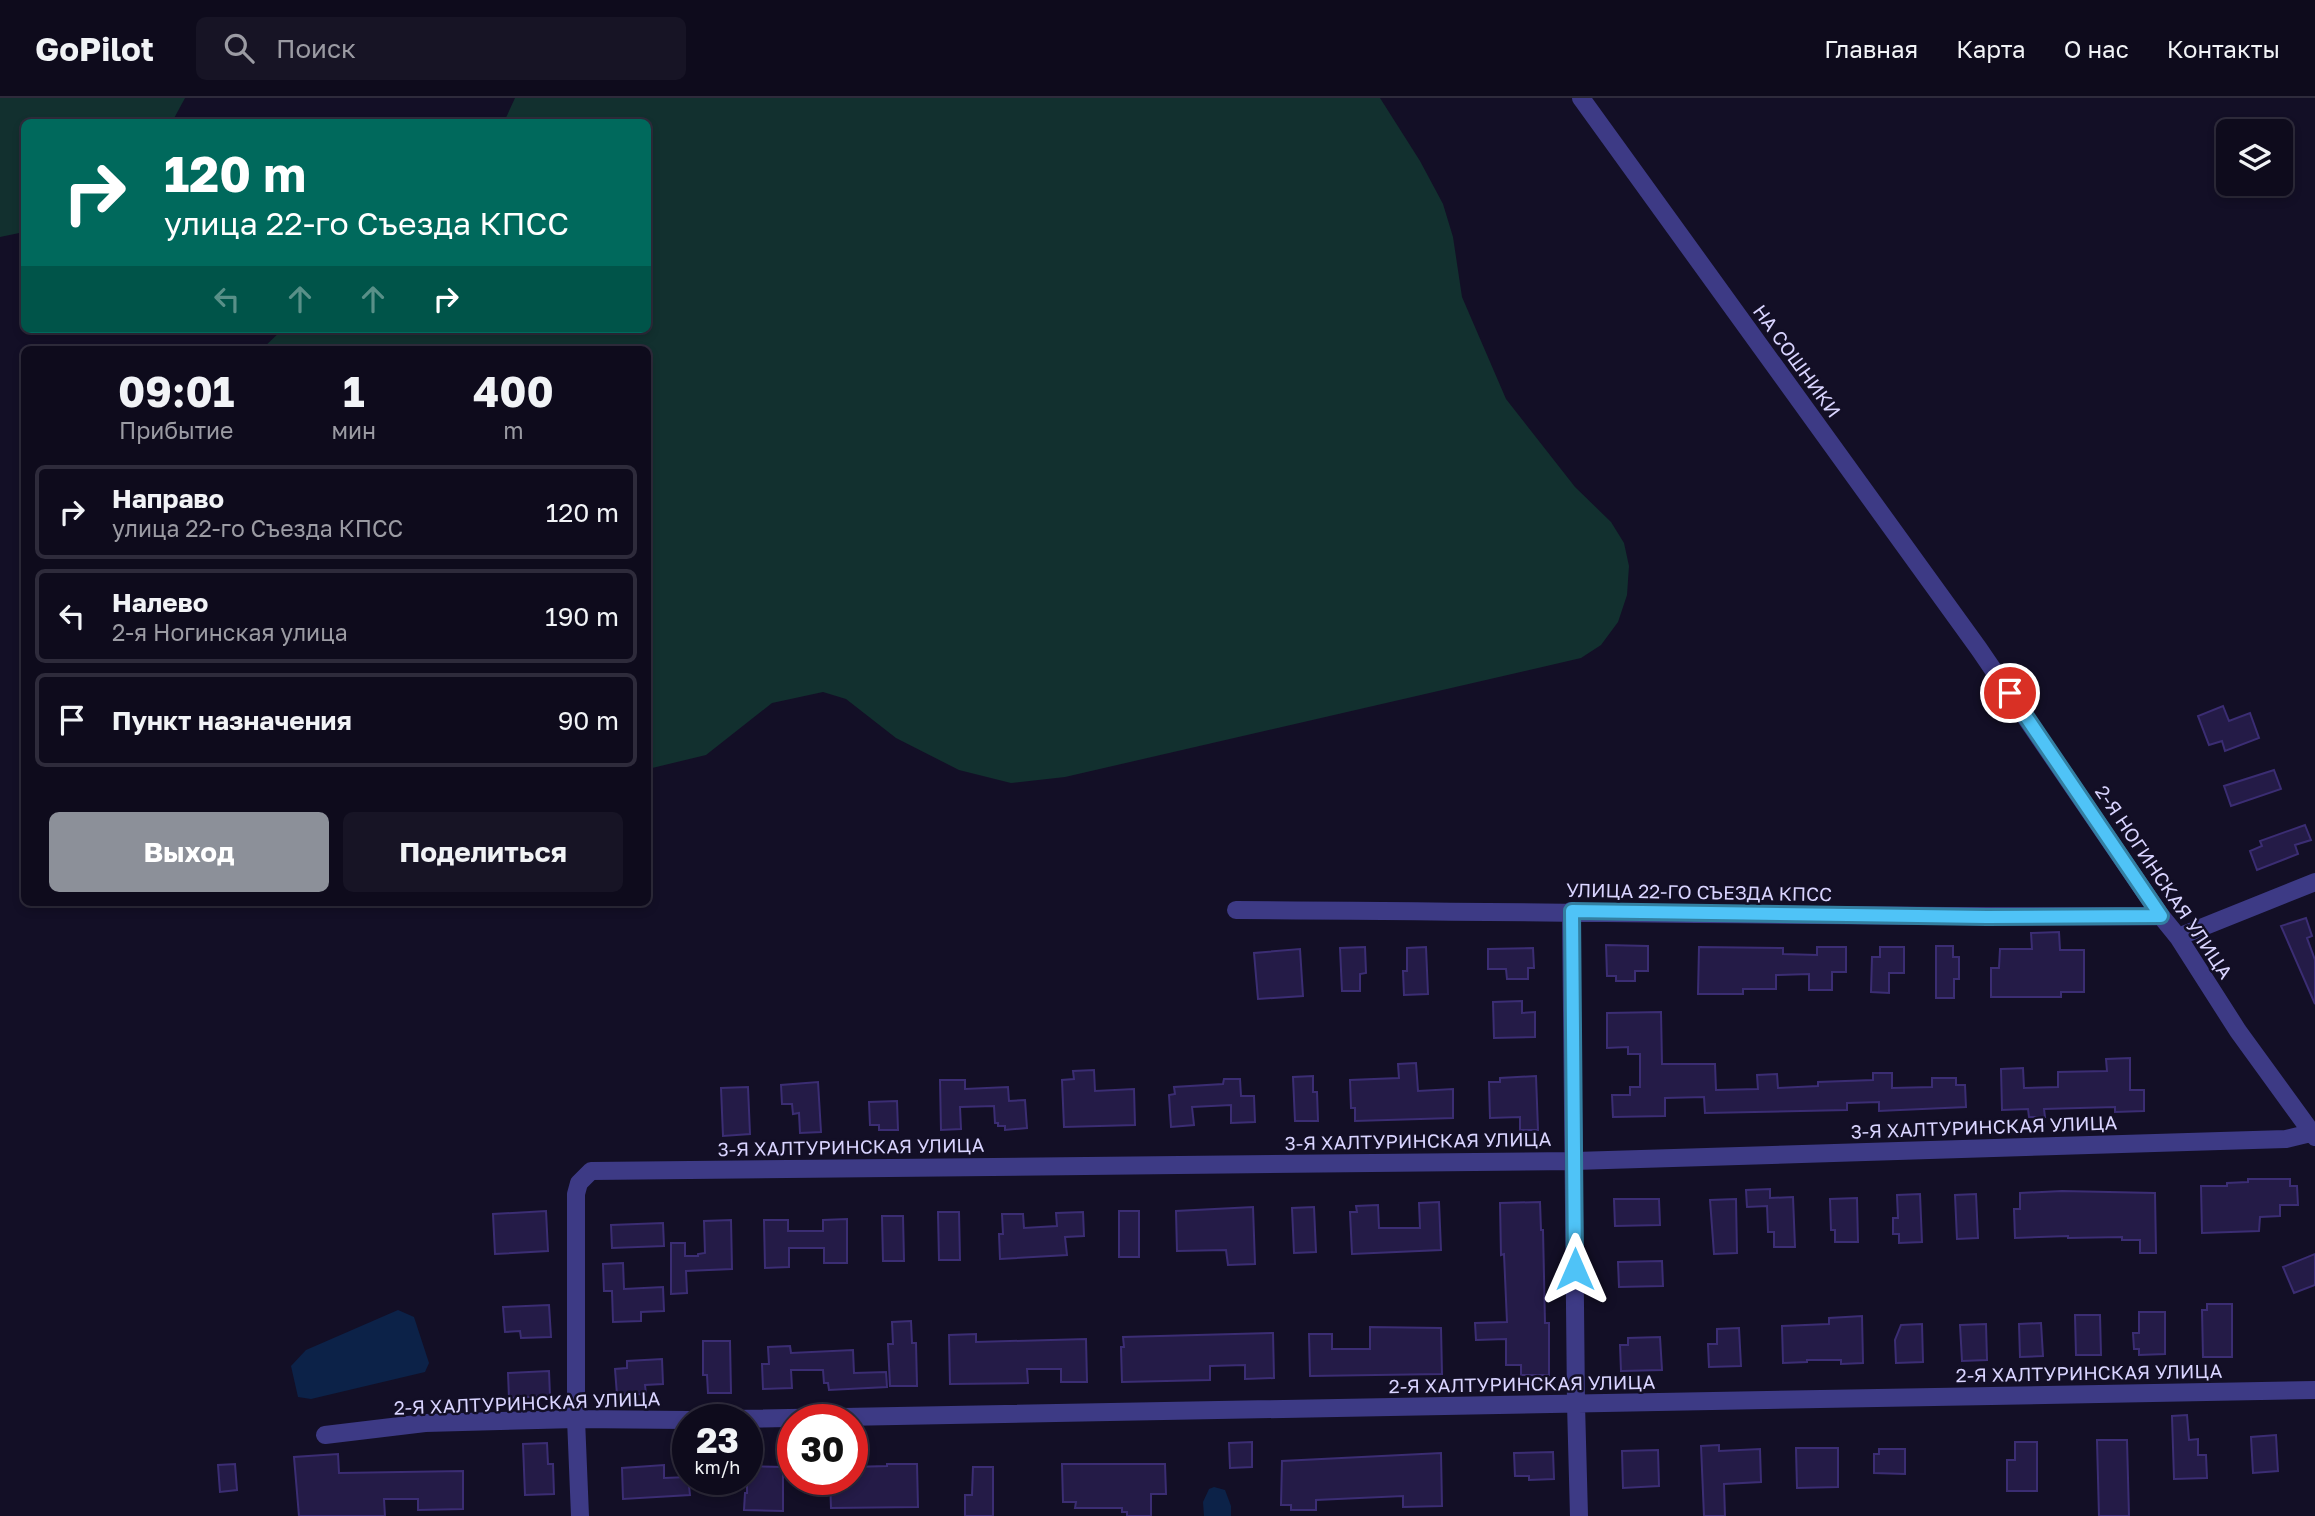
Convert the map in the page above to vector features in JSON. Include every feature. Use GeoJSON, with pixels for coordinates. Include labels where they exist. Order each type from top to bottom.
{"type":"FeatureCollection","features":[{"type":"Feature","properties":{"kind":"street","name":"НА СОШНИКИ"},"geometry":{"type":"LineString","coordinates":[[1581,98],[1979,649]]}},
{"type":"Feature","properties":{"kind":"street","name":"2-Я НОГИНСКАЯ УЛИЦА"},"geometry":{"type":"LineString","coordinates":[[1979,649],[2178,937],[2238,1031],[2314,1134]]}},
{"type":"Feature","properties":{"kind":"street"},"geometry":{"type":"LineString","coordinates":[[2178,937],[2315,882]]}},
{"type":"Feature","properties":{"kind":"street","name":"УЛИЦА 22-ГО СЪЕЗДА КПСС"},"geometry":{"type":"LineString","coordinates":[[1236,910],[1572,911],[1987,917],[2161,916]]}},
{"type":"Feature","properties":{"kind":"street"},"geometry":{"type":"LineString","coordinates":[[1572,911],[1579,1516]]}},
{"type":"Feature","properties":{"kind":"street","name":"3-Я ХАЛТУРИНСКАЯ УЛИЦА"},"geometry":{"type":"LineString","coordinates":[[576,1419],[576,1194],[579,1183],[591,1171],[1575,1161],[2286,1139],[2314,1134]]}},
{"type":"Feature","properties":{"kind":"street","name":"2-Я ХАЛТУРИНСКАЯ УЛИЦА"},"geometry":{"type":"LineString","coordinates":[[763,1418],[2315,1390]]}},
{"type":"Feature","properties":{"kind":"street"},"geometry":{"type":"LineString","coordinates":[[576,1419],[580,1516]]}},
{"type":"Feature","properties":{"kind":"street","name":"2-Я ХАЛТУРИНСКАЯ УЛИЦА"},"geometry":{"type":"LineString","coordinates":[[325,1435],[425,1423],[672,1420]]}},
{"type":"Feature","properties":{"kind":"green space"},"geometry":{"type":"Polygon","coordinates":[[[0,98],[185,98],[174,119],[21,119],[21,233],[0,237],[0,98]]]}},
{"type":"Feature","properties":{"kind":"green space"},"geometry":{"type":"Polygon","coordinates":[[[515,98],[1380,98],[1420,161],[1443,204],[1453,237],[1462,297],[1506,399],[1575,487],[1611,522],[1624,543],[1629,566],[1627,595],[1618,622],[1601,645],[1581,658],[1065,777],[1011,783],[959,770],[896,738],[846,699],[823,692],[772,703],[706,755],[651,768],[651,346],[265,346],[279,333],[651,333],[651,119],[505,119],[515,98]]]}},
{"type":"Feature","properties":{"kind":"water"},"geometry":{"type":"Polygon","coordinates":[[[398,1310],[414,1317],[429,1363],[425,1372],[311,1399],[298,1397],[291,1366],[306,1350],[398,1310]]]}},
{"type":"Feature","properties":{"kind":"water"},"geometry":{"type":"Polygon","coordinates":[[[1214,1487],[1225,1490],[1231,1506],[1231,1516],[1204,1516],[1203,1502],[1209,1489],[1214,1487]]]}},
{"type":"Feature","properties":{"kind":"building"},"geometry":{"type":"Polygon","coordinates":[[[2223,706],[2229,721],[2250,713],[2259,738],[2225,751],[2222,741],[2209,745],[2198,716],[2223,706]]]}},
{"type":"Feature","properties":{"kind":"building"},"geometry":{"type":"Polygon","coordinates":[[[2274,770],[2281,789],[2231,806],[2224,786],[2274,770]]]}},
{"type":"Feature","properties":{"kind":"building"},"geometry":{"type":"Polygon","coordinates":[[[2305,825],[2311,840],[2295,845],[2298,854],[2257,870],[2250,851],[2262,846],[2260,841],[2305,825]]]}},
{"type":"Feature","properties":{"kind":"building"},"geometry":{"type":"Polygon","coordinates":[[[2306,918],[2312,936],[2307,938],[2315,960],[2315,1004],[2281,926],[2306,918]]]}},
{"type":"Feature","properties":{"kind":"building"},"geometry":{"type":"Polygon","coordinates":[[[2059,932],[2060,950],[2084,950],[2084,992],[2061,992],[2061,997],[1991,997],[1991,968],[1999,968],[2000,949],[2032,949],[2031,933],[2059,932]]]}},
{"type":"Feature","properties":{"kind":"building"},"geometry":{"type":"Polygon","coordinates":[[[1606,945],[1648,946],[1648,971],[1635,971],[1635,981],[1616,981],[1616,976],[1607,976],[1606,945]]]}},
{"type":"Feature","properties":{"kind":"building"},"geometry":{"type":"Polygon","coordinates":[[[1936,946],[1953,946],[1953,957],[1959,957],[1959,979],[1954,979],[1954,998],[1936,998],[1936,946]]]}},
{"type":"Feature","properties":{"kind":"building"},"geometry":{"type":"Polygon","coordinates":[[[1365,947],[1366,973],[1360,974],[1360,991],[1342,991],[1340,948],[1365,947]]]}},
{"type":"Feature","properties":{"kind":"building"},"geometry":{"type":"Polygon","coordinates":[[[1426,947],[1428,994],[1404,995],[1403,971],[1407,971],[1407,948],[1426,947]]]}},
{"type":"Feature","properties":{"kind":"building"},"geometry":{"type":"Polygon","coordinates":[[[1699,947],[1783,948],[1783,954],[1817,955],[1817,947],[1846,947],[1846,972],[1832,972],[1832,990],[1809,990],[1809,974],[1776,975],[1776,989],[1743,989],[1743,994],[1698,994],[1699,947]]]}},
{"type":"Feature","properties":{"kind":"building"},"geometry":{"type":"Polygon","coordinates":[[[1880,947],[1904,947],[1904,973],[1889,973],[1889,993],[1871,992],[1872,957],[1880,957],[1880,947]]]}},
{"type":"Feature","properties":{"kind":"building"},"geometry":{"type":"Polygon","coordinates":[[[1533,948],[1534,968],[1528,968],[1528,979],[1507,979],[1506,969],[1488,969],[1488,949],[1533,948]]]}},
{"type":"Feature","properties":{"kind":"building"},"geometry":{"type":"Polygon","coordinates":[[[1300,949],[1303,996],[1258,999],[1254,953],[1300,949]]]}},
{"type":"Feature","properties":{"kind":"building"},"geometry":{"type":"Polygon","coordinates":[[[1522,1001],[1522,1013],[1535,1012],[1535,1037],[1494,1038],[1493,1002],[1522,1001]]]}},
{"type":"Feature","properties":{"kind":"building"},"geometry":{"type":"Polygon","coordinates":[[[1661,1012],[1662,1064],[1715,1064],[1716,1090],[1758,1089],[1757,1075],[1777,1074],[1778,1088],[1818,1086],[1818,1082],[1873,1080],[1873,1073],[1892,1073],[1892,1088],[1932,1087],[1932,1078],[1956,1078],[1956,1085],[1965,1085],[1966,1107],[1879,1111],[1879,1102],[1847,1103],[1847,1110],[1705,1113],[1704,1097],[1665,1098],[1665,1116],[1613,1117],[1612,1095],[1630,1095],[1630,1087],[1640,1087],[1640,1054],[1628,1054],[1628,1047],[1607,1048],[1607,1013],[1661,1012]]]}},
{"type":"Feature","properties":{"kind":"building"},"geometry":{"type":"Polygon","coordinates":[[[2130,1058],[2130,1090],[2144,1090],[2144,1111],[2115,1112],[2115,1107],[2044,1109],[2045,1117],[2029,1117],[2028,1109],[2002,1110],[2001,1069],[2023,1068],[2024,1088],[2058,1087],[2058,1072],[2107,1071],[2106,1059],[2130,1058]]]}},
{"type":"Feature","properties":{"kind":"building"},"geometry":{"type":"Polygon","coordinates":[[[1416,1063],[1418,1091],[1453,1089],[1453,1118],[1355,1121],[1355,1108],[1351,1108],[1350,1080],[1399,1078],[1398,1064],[1416,1063]]]}},
{"type":"Feature","properties":{"kind":"building"},"geometry":{"type":"Polygon","coordinates":[[[1094,1070],[1095,1091],[1134,1089],[1135,1125],[1064,1127],[1062,1080],[1074,1079],[1073,1071],[1094,1070]]]}},
{"type":"Feature","properties":{"kind":"building"},"geometry":{"type":"Polygon","coordinates":[[[1313,1076],[1313,1092],[1317,1092],[1318,1121],[1295,1121],[1293,1077],[1313,1076]]]}},
{"type":"Feature","properties":{"kind":"building"},"geometry":{"type":"Polygon","coordinates":[[[1536,1076],[1538,1130],[1520,1130],[1520,1117],[1490,1118],[1489,1082],[1500,1082],[1500,1078],[1536,1076]]]}},
{"type":"Feature","properties":{"kind":"building"},"geometry":{"type":"Polygon","coordinates":[[[1224,1079],[1240,1079],[1241,1096],[1254,1096],[1255,1122],[1231,1123],[1231,1105],[1192,1107],[1194,1125],[1171,1127],[1169,1095],[1175,1094],[1174,1087],[1223,1084],[1224,1079]]]}},
{"type":"Feature","properties":{"kind":"building"},"geometry":{"type":"Polygon","coordinates":[[[940,1080],[965,1080],[965,1089],[1008,1087],[1009,1101],[1025,1100],[1027,1128],[1005,1130],[1005,1126],[998,1126],[998,1123],[995,1123],[994,1106],[960,1107],[961,1129],[941,1130],[940,1080]]]}},
{"type":"Feature","properties":{"kind":"building"},"geometry":{"type":"Polygon","coordinates":[[[818,1082],[821,1132],[800,1133],[799,1113],[793,1114],[792,1104],[782,1104],[781,1085],[818,1082]]]}},
{"type":"Feature","properties":{"kind":"building"},"geometry":{"type":"Polygon","coordinates":[[[748,1087],[750,1134],[723,1136],[721,1088],[748,1087]]]}},
{"type":"Feature","properties":{"kind":"building"},"geometry":{"type":"Polygon","coordinates":[[[897,1101],[898,1130],[879,1130],[879,1125],[870,1125],[869,1102],[897,1101]]]}},
{"type":"Feature","properties":{"kind":"building"},"geometry":{"type":"Polygon","coordinates":[[[2248,1179],[2290,1179],[2290,1186],[2297,1186],[2298,1205],[2280,1205],[2280,1216],[2260,1217],[2259,1231],[2202,1233],[2201,1186],[2227,1186],[2227,1183],[2248,1182],[2248,1179]]]}},
{"type":"Feature","properties":{"kind":"building"},"geometry":{"type":"Polygon","coordinates":[[[1770,1189],[1770,1198],[1793,1197],[1795,1247],[1774,1247],[1774,1232],[1768,1232],[1767,1206],[1747,1207],[1746,1190],[1770,1189]]]}},
{"type":"Feature","properties":{"kind":"building"},"geometry":{"type":"Polygon","coordinates":[[[2020,1193],[2155,1193],[2156,1253],[2140,1253],[2140,1240],[2122,1240],[2122,1237],[2015,1238],[2014,1209],[2020,1209],[2020,1193]]]}},
{"type":"Feature","properties":{"kind":"building"},"geometry":{"type":"Polygon","coordinates":[[[1920,1194],[1922,1242],[1899,1243],[1899,1234],[1893,1234],[1893,1218],[1898,1218],[1897,1195],[1920,1194]]]}},
{"type":"Feature","properties":{"kind":"building"},"geometry":{"type":"Polygon","coordinates":[[[1976,1194],[1978,1238],[1957,1239],[1955,1195],[1976,1194]]]}},
{"type":"Feature","properties":{"kind":"building"},"geometry":{"type":"Polygon","coordinates":[[[1857,1198],[1858,1242],[1835,1242],[1835,1230],[1831,1230],[1830,1199],[1857,1198]]]}},
{"type":"Feature","properties":{"kind":"building"},"geometry":{"type":"Polygon","coordinates":[[[1614,1199],[1659,1199],[1660,1225],[1615,1226],[1614,1199]]]}},
{"type":"Feature","properties":{"kind":"building"},"geometry":{"type":"Polygon","coordinates":[[[1736,1199],[1737,1253],[1714,1254],[1710,1200],[1736,1199]]]}},
{"type":"Feature","properties":{"kind":"building"},"geometry":{"type":"Polygon","coordinates":[[[1439,1202],[1441,1250],[1352,1254],[1350,1212],[1357,1212],[1356,1206],[1378,1205],[1379,1228],[1420,1228],[1419,1203],[1439,1202]]]}},
{"type":"Feature","properties":{"kind":"building"},"geometry":{"type":"Polygon","coordinates":[[[1540,1202],[1545,1323],[1549,1323],[1549,1375],[1521,1375],[1521,1365],[1506,1365],[1506,1339],[1476,1340],[1475,1323],[1507,1322],[1500,1203],[1540,1202]]]}},
{"type":"Feature","properties":{"kind":"building"},"geometry":{"type":"Polygon","coordinates":[[[1253,1207],[1255,1264],[1228,1265],[1226,1250],[1177,1251],[1176,1211],[1253,1207]]]}},
{"type":"Feature","properties":{"kind":"building"},"geometry":{"type":"Polygon","coordinates":[[[1314,1207],[1316,1252],[1294,1253],[1292,1208],[1314,1207]]]}},
{"type":"Feature","properties":{"kind":"building"},"geometry":{"type":"Polygon","coordinates":[[[546,1211],[548,1251],[495,1254],[493,1214],[546,1211]]]}},
{"type":"Feature","properties":{"kind":"building"},"geometry":{"type":"Polygon","coordinates":[[[1119,1211],[1139,1211],[1139,1257],[1119,1257],[1119,1211]]]}},
{"type":"Feature","properties":{"kind":"building"},"geometry":{"type":"Polygon","coordinates":[[[938,1212],[959,1212],[960,1260],[939,1260],[938,1212]]]}},
{"type":"Feature","properties":{"kind":"building"},"geometry":{"type":"Polygon","coordinates":[[[1083,1212],[1084,1236],[1065,1237],[1067,1255],[1000,1259],[999,1234],[1003,1234],[1002,1214],[1023,1214],[1024,1228],[1057,1226],[1056,1213],[1083,1212]]]}},
{"type":"Feature","properties":{"kind":"building"},"geometry":{"type":"Polygon","coordinates":[[[882,1216],[903,1216],[904,1261],[883,1261],[882,1216]]]}},
{"type":"Feature","properties":{"kind":"building"},"geometry":{"type":"Polygon","coordinates":[[[847,1219],[847,1263],[824,1263],[824,1248],[789,1248],[789,1267],[765,1268],[764,1220],[788,1220],[788,1231],[823,1231],[823,1220],[847,1219]]]}},
{"type":"Feature","properties":{"kind":"building"},"geometry":{"type":"Polygon","coordinates":[[[731,1220],[732,1269],[686,1271],[687,1293],[671,1294],[671,1243],[685,1243],[685,1256],[698,1256],[705,1253],[704,1221],[731,1220]]]}},
{"type":"Feature","properties":{"kind":"building"},"geometry":{"type":"Polygon","coordinates":[[[663,1223],[664,1246],[612,1248],[611,1225],[663,1223]]]}},
{"type":"Feature","properties":{"kind":"building"},"geometry":{"type":"Polygon","coordinates":[[[2315,1254],[2315,1285],[2294,1293],[2283,1267],[2315,1254]]]}},
{"type":"Feature","properties":{"kind":"building"},"geometry":{"type":"Polygon","coordinates":[[[1662,1261],[1663,1286],[1619,1287],[1618,1262],[1662,1261]]]}},
{"type":"Feature","properties":{"kind":"building"},"geometry":{"type":"Polygon","coordinates":[[[623,1263],[624,1289],[663,1287],[664,1311],[641,1312],[641,1321],[613,1322],[612,1291],[604,1291],[603,1264],[623,1263]]]}},
{"type":"Feature","properties":{"kind":"building"},"geometry":{"type":"Polygon","coordinates":[[[2207,1304],[2232,1304],[2232,1357],[2203,1357],[2202,1310],[2207,1310],[2207,1304]]]}},
{"type":"Feature","properties":{"kind":"building"},"geometry":{"type":"Polygon","coordinates":[[[549,1305],[551,1337],[521,1338],[520,1331],[505,1332],[503,1307],[549,1305]]]}},
{"type":"Feature","properties":{"kind":"building"},"geometry":{"type":"Polygon","coordinates":[[[2139,1312],[2165,1312],[2165,1354],[2139,1355],[2139,1349],[2134,1349],[2133,1333],[2139,1333],[2139,1312]]]}},
{"type":"Feature","properties":{"kind":"building"},"geometry":{"type":"Polygon","coordinates":[[[2075,1315],[2100,1315],[2101,1355],[2076,1355],[2075,1315]]]}},
{"type":"Feature","properties":{"kind":"building"},"geometry":{"type":"Polygon","coordinates":[[[1862,1316],[1863,1363],[1841,1364],[1841,1360],[1807,1360],[1783,1363],[1782,1326],[1829,1324],[1829,1318],[1862,1316]]]}},
{"type":"Feature","properties":{"kind":"building"},"geometry":{"type":"Polygon","coordinates":[[[911,1321],[912,1343],[916,1343],[917,1386],[890,1386],[888,1344],[893,1344],[892,1322],[911,1321]]]}},
{"type":"Feature","properties":{"kind":"building"},"geometry":{"type":"Polygon","coordinates":[[[2041,1323],[2043,1356],[2020,1357],[2019,1324],[2041,1323]]]}},
{"type":"Feature","properties":{"kind":"building"},"geometry":{"type":"Polygon","coordinates":[[[1922,1324],[1923,1362],[1896,1363],[1895,1340],[1901,1325],[1922,1324]]]}},
{"type":"Feature","properties":{"kind":"building"},"geometry":{"type":"Polygon","coordinates":[[[1986,1324],[1987,1360],[1962,1361],[1960,1325],[1986,1324]]]}},
{"type":"Feature","properties":{"kind":"building"},"geometry":{"type":"Polygon","coordinates":[[[1370,1327],[1441,1328],[1442,1374],[1310,1376],[1309,1334],[1332,1334],[1332,1349],[1370,1349],[1370,1327]]]}},
{"type":"Feature","properties":{"kind":"building"},"geometry":{"type":"Polygon","coordinates":[[[1739,1328],[1741,1366],[1709,1367],[1708,1344],[1717,1344],[1717,1329],[1739,1328]]]}},
{"type":"Feature","properties":{"kind":"building"},"geometry":{"type":"Polygon","coordinates":[[[1273,1333],[1274,1378],[1245,1379],[1245,1365],[1210,1366],[1210,1380],[1122,1382],[1123,1337],[1273,1333]]]}},
{"type":"Feature","properties":{"kind":"building"},"geometry":{"type":"Polygon","coordinates":[[[976,1334],[976,1342],[1086,1339],[1087,1382],[1061,1382],[1061,1369],[1027,1369],[1028,1383],[950,1384],[949,1335],[976,1334]]]}},
{"type":"Feature","properties":{"kind":"building"},"geometry":{"type":"Polygon","coordinates":[[[1660,1337],[1662,1370],[1621,1371],[1620,1345],[1628,1345],[1628,1338],[1660,1337]]]}},
{"type":"Feature","properties":{"kind":"building"},"geometry":{"type":"Polygon","coordinates":[[[703,1341],[730,1341],[731,1393],[708,1393],[707,1375],[703,1375],[703,1341]]]}},
{"type":"Feature","properties":{"kind":"building"},"geometry":{"type":"Polygon","coordinates":[[[790,1346],[791,1353],[853,1350],[854,1373],[886,1372],[887,1387],[829,1390],[828,1383],[824,1383],[823,1370],[791,1370],[792,1388],[763,1389],[762,1364],[769,1364],[768,1347],[790,1346]]]}},
{"type":"Feature","properties":{"kind":"building"},"geometry":{"type":"Polygon","coordinates":[[[662,1359],[663,1384],[645,1385],[646,1394],[617,1395],[615,1369],[627,1368],[627,1361],[662,1359]]]}},
{"type":"Feature","properties":{"kind":"building"},"geometry":{"type":"Polygon","coordinates":[[[549,1371],[550,1396],[509,1398],[508,1373],[549,1371]]]}},
{"type":"Feature","properties":{"kind":"building"},"geometry":{"type":"Polygon","coordinates":[[[2187,1415],[2189,1440],[2198,1439],[2198,1455],[2206,1455],[2207,1478],[2174,1479],[2172,1416],[2187,1415]]]}},
{"type":"Feature","properties":{"kind":"building"},"geometry":{"type":"Polygon","coordinates":[[[2276,1435],[2278,1471],[2253,1473],[2251,1437],[2276,1435]]]}},
{"type":"Feature","properties":{"kind":"building"},"geometry":{"type":"Polygon","coordinates":[[[2097,1440],[2127,1440],[2129,1516],[2099,1516],[2097,1440]]]}},
{"type":"Feature","properties":{"kind":"building"},"geometry":{"type":"Polygon","coordinates":[[[1252,1442],[1252,1467],[1230,1468],[1229,1443],[1252,1442]]]}},
{"type":"Feature","properties":{"kind":"building"},"geometry":{"type":"Polygon","coordinates":[[[2015,1442],[2037,1442],[2037,1491],[2007,1491],[2007,1460],[2015,1460],[2015,1442]]]}},
{"type":"Feature","properties":{"kind":"building"},"geometry":{"type":"Polygon","coordinates":[[[547,1443],[548,1464],[553,1464],[554,1494],[525,1495],[523,1444],[547,1443]]]}},
{"type":"Feature","properties":{"kind":"building"},"geometry":{"type":"Polygon","coordinates":[[[1719,1445],[1719,1451],[1760,1449],[1761,1482],[1724,1484],[1725,1516],[1704,1516],[1701,1446],[1719,1445]]]}},
{"type":"Feature","properties":{"kind":"building"},"geometry":{"type":"Polygon","coordinates":[[[1796,1448],[1838,1448],[1838,1487],[1797,1488],[1796,1448]]]}},
{"type":"Feature","properties":{"kind":"building"},"geometry":{"type":"Polygon","coordinates":[[[1879,1449],[1905,1449],[1905,1474],[1874,1473],[1874,1454],[1879,1454],[1879,1449]]]}},
{"type":"Feature","properties":{"kind":"building"},"geometry":{"type":"Polygon","coordinates":[[[1658,1450],[1659,1486],[1623,1488],[1622,1451],[1658,1450]]]}},
{"type":"Feature","properties":{"kind":"building"},"geometry":{"type":"Polygon","coordinates":[[[1553,1452],[1554,1479],[1529,1480],[1529,1476],[1515,1476],[1514,1453],[1553,1452]]]}},
{"type":"Feature","properties":{"kind":"building"},"geometry":{"type":"Polygon","coordinates":[[[1441,1453],[1442,1506],[1403,1507],[1403,1496],[1316,1500],[1316,1510],[1291,1510],[1291,1505],[1281,1505],[1282,1461],[1441,1453]]]}},
{"type":"Feature","properties":{"kind":"building"},"geometry":{"type":"Polygon","coordinates":[[[338,1454],[339,1473],[463,1471],[463,1509],[418,1510],[418,1499],[384,1499],[385,1516],[299,1516],[294,1457],[338,1454]]]}},
{"type":"Feature","properties":{"kind":"building"},"geometry":{"type":"Polygon","coordinates":[[[235,1464],[237,1490],[220,1492],[218,1465],[235,1464]]]}},
{"type":"Feature","properties":{"kind":"building"},"geometry":{"type":"Polygon","coordinates":[[[917,1464],[918,1507],[831,1508],[831,1495],[868,1495],[868,1467],[917,1464]]]}},
{"type":"Feature","properties":{"kind":"building"},"geometry":{"type":"Polygon","coordinates":[[[1062,1464],[1165,1464],[1166,1494],[1151,1494],[1151,1516],[1127,1516],[1127,1512],[1122,1512],[1122,1508],[1075,1508],[1076,1502],[1063,1502],[1062,1464]]]}},
{"type":"Feature","properties":{"kind":"building"},"geometry":{"type":"Polygon","coordinates":[[[664,1465],[664,1478],[672,1478],[672,1495],[690,1495],[623,1499],[622,1468],[664,1465]]]}},
{"type":"Feature","properties":{"kind":"building"},"geometry":{"type":"Polygon","coordinates":[[[763,1466],[777,1467],[777,1495],[783,1495],[783,1511],[744,1510],[745,1495],[763,1495],[763,1466]]]}},
{"type":"Feature","properties":{"kind":"building"},"geometry":{"type":"Polygon","coordinates":[[[973,1467],[993,1467],[993,1516],[965,1516],[965,1495],[972,1495],[973,1467]]]}},
{"type":"Feature","properties":{"kind":"route"},"geometry":{"type":"LineString","coordinates":[[1575,1269],[1572,911],[1987,917],[2161,916],[2010,693]]}}]}
